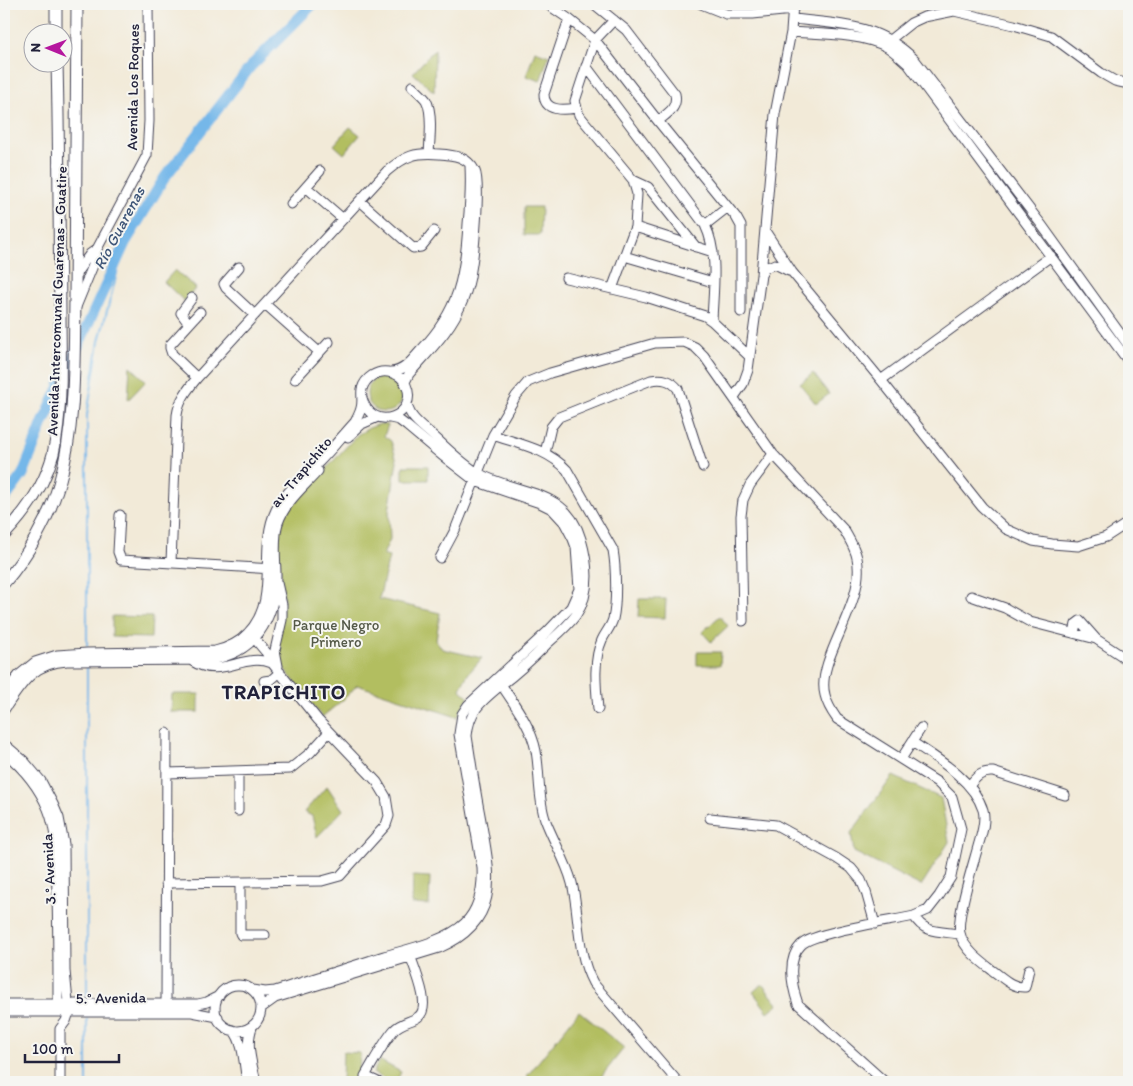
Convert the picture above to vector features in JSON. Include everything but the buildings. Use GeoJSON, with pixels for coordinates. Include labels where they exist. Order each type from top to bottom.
{"type":"FeatureCollection","features":[{"type":"Feature","properties":{"kind":"main road"},"geometry":{"type":"LineString","coordinates":[[56,4],[56,22]]}},
{"type":"Feature","properties":{"kind":"main road","name":"Avenida Intercomunal Guarenas - Guatire"},"geometry":{"type":"LineString","coordinates":[[4,583],[16,569],[38,533],[58,486],[69,437],[75,324],[77,4]]}},
{"type":"Feature","properties":{"kind":"main road","name":"Avenida Intercomunal Guarenas - Guatire"},"geometry":{"type":"LineString","coordinates":[[4,535],[18,520],[40,486],[52,456],[56,435],[60,361],[57,72]]}},
{"type":"Feature","properties":{"kind":"street","name":"Avenida Los Roques"},"geometry":{"type":"LineString","coordinates":[[75,311],[88,279],[97,249],[146,155],[149,121],[148,4]]}},
{"type":"Feature","properties":{"kind":"street"},"geometry":{"type":"LineString","coordinates":[[547,4],[595,40],[736,217],[741,226],[741,312]]}},
{"type":"Feature","properties":{"kind":"street"},"geometry":{"type":"LineString","coordinates":[[594,4],[626,30],[676,94],[674,109],[658,121]]}},
{"type":"Feature","properties":{"kind":"street"},"geometry":{"type":"LineString","coordinates":[[701,4],[726,14],[793,11],[868,30],[915,60],[1041,224],[1129,346]]}},
{"type":"Feature","properties":{"kind":"street"},"geometry":{"type":"LineString","coordinates":[[734,397],[743,384],[750,357],[761,275],[775,114],[791,32],[793,11]]}},
{"type":"Feature","properties":{"kind":"street"},"geometry":{"type":"LineString","coordinates":[[791,32],[889,43],[911,23],[924,17],[954,11],[1051,36],[1101,73],[1116,81],[1129,84]]}},
{"type":"Feature","properties":{"kind":"street"},"geometry":{"type":"LineString","coordinates":[[569,19],[544,94],[544,100],[555,109],[576,108]]}},
{"type":"Feature","properties":{"kind":"street"},"geometry":{"type":"LineString","coordinates":[[612,289],[635,227],[637,194],[633,180],[584,122],[576,108],[575,100],[595,40],[614,20]]}},
{"type":"Feature","properties":{"kind":"street"},"geometry":{"type":"LineString","coordinates":[[889,43],[908,64],[1129,362]]}},
{"type":"Feature","properties":{"kind":"street"},"geometry":{"type":"LineString","coordinates":[[586,66],[705,225],[711,237],[713,252],[712,321]]}},
{"type":"Feature","properties":{"kind":"street"},"geometry":{"type":"LineString","coordinates":[[412,86],[425,99],[428,105],[429,153]]}},
{"type":"Feature","properties":{"kind":"street"},"geometry":{"type":"LineString","coordinates":[[171,562],[177,415],[181,400],[197,378],[387,171],[399,161],[412,155],[429,153],[454,155],[470,163],[476,173],[477,182],[473,255],[468,285],[463,300],[449,327],[405,382]]}},
{"type":"Feature","properties":{"kind":"street"},"geometry":{"type":"LineString","coordinates":[[264,681],[271,680],[279,669],[275,650],[282,620],[282,605],[273,572],[270,523],[284,498],[355,422],[362,408],[362,390],[368,378],[379,372],[398,371],[404,368],[439,330],[458,295],[467,255],[471,186],[470,163]]}},
{"type":"Feature","properties":{"kind":"street"},"geometry":{"type":"LineString","coordinates":[[291,204],[320,171]]}},
{"type":"Feature","properties":{"kind":"street"},"geometry":{"type":"LineString","coordinates":[[633,180],[648,187],[696,247]]}},
{"type":"Feature","properties":{"kind":"street"},"geometry":{"type":"LineString","coordinates":[[306,186],[343,219]]}},
{"type":"Feature","properties":{"kind":"street"},"geometry":{"type":"LineString","coordinates":[[360,201],[413,248],[421,247],[434,231]]}},
{"type":"Feature","properties":{"kind":"street"},"geometry":{"type":"LineString","coordinates":[[705,225],[728,208]]}},
{"type":"Feature","properties":{"kind":"street"},"geometry":{"type":"LineString","coordinates":[[635,227],[713,252]]}},
{"type":"Feature","properties":{"kind":"street"},"geometry":{"type":"LineString","coordinates":[[765,231],[792,272],[982,507],[1006,529],[1032,541],[1078,546],[1106,537],[1128,527]]}},
{"type":"Feature","properties":{"kind":"street","name":"Avenida Los Roques"},"geometry":{"type":"LineString","coordinates":[[75,275],[90,254],[97,249]]}},
{"type":"Feature","properties":{"kind":"street"},"geometry":{"type":"LineString","coordinates":[[624,256],[713,282]]}},
{"type":"Feature","properties":{"kind":"street"},"geometry":{"type":"LineString","coordinates":[[881,380],[1051,256]]}},
{"type":"Feature","properties":{"kind":"street"},"geometry":{"type":"LineString","coordinates":[[761,275],[765,268],[776,264],[792,272]]}},
{"type":"Feature","properties":{"kind":"street"},"geometry":{"type":"LineString","coordinates":[[238,267],[224,284],[255,315]]}},
{"type":"Feature","properties":{"kind":"street"},"geometry":{"type":"LineString","coordinates":[[566,278],[646,297],[705,316],[750,357]]}},
{"type":"Feature","properties":{"kind":"street"},"geometry":{"type":"LineString","coordinates":[[189,324],[181,313],[192,298]]}},
{"type":"Feature","properties":{"kind":"street"},"geometry":{"type":"LineString","coordinates":[[265,304],[320,352]]}},
{"type":"Feature","properties":{"kind":"street"},"geometry":{"type":"LineString","coordinates":[[197,378],[172,354],[170,345],[200,312]]}},
{"type":"Feature","properties":{"kind":"street"},"geometry":{"type":"LineString","coordinates":[[295,379],[329,342]]}},
{"type":"Feature","properties":{"kind":"street"},"geometry":{"type":"LineString","coordinates":[[440,558],[454,530],[493,435],[516,396],[528,382],[655,343],[684,342],[696,347],[704,356],[773,454],[844,530],[852,545],[857,559],[857,580],[853,602],[829,662],[824,680],[824,694],[832,711],[837,719],[937,782],[952,797],[961,830],[950,877],[928,910],[914,916],[817,936],[801,944],[793,958],[793,990],[798,1004],[885,1082]]}},
{"type":"Feature","properties":{"kind":"street"},"geometry":{"type":"LineString","coordinates":[[391,372],[397,374],[408,388],[407,402],[412,416],[476,477]]}},
{"type":"Feature","properties":{"kind":"street"},"geometry":{"type":"LineString","coordinates":[[545,453],[551,428],[559,417],[651,380],[665,380],[671,381],[678,389],[703,467]]}},
{"type":"Feature","properties":{"kind":"street"},"geometry":{"type":"LineString","coordinates":[[261,1008],[275,998],[409,953],[458,930],[473,913],[482,890],[482,867],[459,734],[462,714],[468,705],[500,682],[571,607],[579,589],[574,539],[559,515],[540,503],[476,477],[444,457],[399,420],[378,417],[368,410],[362,398]]}},
{"type":"Feature","properties":{"kind":"street"},"geometry":{"type":"LineString","coordinates":[[390,418],[400,413],[407,402]]}},
{"type":"Feature","properties":{"kind":"street","name":"av. Trapichito"},"geometry":{"type":"LineString","coordinates":[[4,710],[28,676],[51,662],[209,660],[227,657],[257,642],[271,611],[277,526],[286,507],[362,424],[378,417]]}},
{"type":"Feature","properties":{"kind":"street"},"geometry":{"type":"LineString","coordinates":[[493,435],[545,453],[559,462],[566,470],[613,550],[615,602],[613,620],[599,649],[596,690],[598,708]]}},
{"type":"Feature","properties":{"kind":"street"},"geometry":{"type":"LineString","coordinates":[[743,621],[741,516],[743,500],[750,485],[773,454]]}},
{"type":"Feature","properties":{"kind":"street"},"geometry":{"type":"LineString","coordinates":[[120,515],[118,552],[121,560],[171,562],[273,572]]}},
{"type":"Feature","properties":{"kind":"street"},"geometry":{"type":"LineString","coordinates":[[4,694],[19,675],[35,662],[45,657],[87,653],[204,652],[231,646],[252,628],[262,612],[268,582],[273,572]]}},
{"type":"Feature","properties":{"kind":"street"},"geometry":{"type":"LineString","coordinates":[[971,596],[1005,608],[1030,622],[1096,639]]}},
{"type":"Feature","properties":{"kind":"street"},"geometry":{"type":"LineString","coordinates":[[1074,633],[1076,624],[1080,621],[1096,639],[1122,656],[1129,663]]}},
{"type":"Feature","properties":{"kind":"street"},"geometry":{"type":"LineString","coordinates":[[166,883],[322,881],[340,876],[386,825],[389,816],[386,797],[377,782],[318,720],[257,642]]}},
{"type":"Feature","properties":{"kind":"street","name":"av. Trapichito"},"geometry":{"type":"LineString","coordinates":[[192,661],[200,666],[211,669],[256,660],[260,649],[257,642]]}},
{"type":"Feature","properties":{"kind":"street"},"geometry":{"type":"LineString","coordinates":[[256,660],[272,663],[279,669]]}},
{"type":"Feature","properties":{"kind":"street"},"geometry":{"type":"LineString","coordinates":[[500,682],[532,738],[536,751],[545,818],[571,881],[581,947],[593,983],[678,1082]]}},
{"type":"Feature","properties":{"kind":"street"},"geometry":{"type":"LineString","coordinates":[[901,759],[921,728]]}},
{"type":"Feature","properties":{"kind":"street"},"geometry":{"type":"LineString","coordinates":[[166,773],[290,769],[310,753],[329,732]]}},
{"type":"Feature","properties":{"kind":"street"},"geometry":{"type":"LineString","coordinates":[[166,1004],[167,733]]}},
{"type":"Feature","properties":{"kind":"street"},"geometry":{"type":"LineString","coordinates":[[912,742],[942,762],[969,786],[983,810],[982,832],[960,917],[960,934],[964,942],[984,964],[1018,987],[1025,987],[1029,969]]}},
{"type":"Feature","properties":{"kind":"street","name":"3.° Avenida"},"geometry":{"type":"LineString","coordinates":[[4,744],[24,761],[41,781],[59,818],[66,863],[65,971],[68,1008]]}},
{"type":"Feature","properties":{"kind":"street","name":"3.° Avenida"},"geometry":{"type":"LineString","coordinates":[[4,752],[18,765],[35,786],[52,822],[56,858],[58,1008]]}},
{"type":"Feature","properties":{"kind":"street"},"geometry":{"type":"LineString","coordinates":[[238,771],[238,811]]}},
{"type":"Feature","properties":{"kind":"street"},"geometry":{"type":"LineString","coordinates":[[969,786],[981,774],[993,772],[1066,795]]}},
{"type":"Feature","properties":{"kind":"street"},"geometry":{"type":"LineString","coordinates":[[710,818],[776,825],[836,858],[851,868],[861,880],[875,924]]}},
{"type":"Feature","properties":{"kind":"street"},"geometry":{"type":"LineString","coordinates":[[240,883],[240,933],[241,935],[265,935]]}},
{"type":"Feature","properties":{"kind":"street"},"geometry":{"type":"LineString","coordinates":[[914,916],[918,924],[925,929],[960,934]]}},
{"type":"Feature","properties":{"kind":"street"},"geometry":{"type":"LineString","coordinates":[[247,1082],[237,1035],[223,1025],[218,1017],[216,1006],[219,996],[227,988],[237,985],[265,992],[275,991],[409,953]]}},
{"type":"Feature","properties":{"kind":"street"},"geometry":{"type":"LineString","coordinates":[[378,1082],[365,1079],[394,1030],[418,1017],[424,1008],[424,997],[409,953]]}},
{"type":"Feature","properties":{"kind":"street"},"geometry":{"type":"LineString","coordinates":[[253,990],[260,1001],[261,1008],[249,1034],[256,1082]]}},
{"type":"Feature","properties":{"kind":"street","name":"5.° Avenida"},"geometry":{"type":"LineString","coordinates":[[68,1008],[198,1004],[219,996]]}},
{"type":"Feature","properties":{"kind":"street"},"geometry":{"type":"LineString","coordinates":[[4,1004],[58,1008]]}},
{"type":"Feature","properties":{"kind":"street"},"geometry":{"type":"LineString","coordinates":[[60,1082],[60,1028],[66,1022],[68,1008]]}},
{"type":"Feature","properties":{"kind":"street","name":"5.° Avenida"},"geometry":{"type":"LineString","coordinates":[[4,1012],[68,1008],[192,1012],[218,1017]]}},
{"type":"Feature","properties":{"kind":"street"},"geometry":{"type":"LineString","coordinates":[[232,1030],[241,1030],[253,1025]]}},
{"type":"Feature","properties":{"kind":"green space"},"geometry":{"type":"Polygon","coordinates":[[[435,49],[434,92],[413,73],[435,49]]]}},
{"type":"Feature","properties":{"kind":"green space"},"geometry":{"type":"Polygon","coordinates":[[[535,51],[549,56],[540,81],[526,76],[535,51]]]}},
{"type":"Feature","properties":{"kind":"green space"},"geometry":{"type":"Polygon","coordinates":[[[350,127],[360,135],[344,154],[334,145],[350,127]]]}},
{"type":"Feature","properties":{"kind":"green space"},"geometry":{"type":"Polygon","coordinates":[[[524,207],[541,207],[540,235],[524,235],[524,207]]]}},
{"type":"Feature","properties":{"kind":"green space"},"geometry":{"type":"Polygon","coordinates":[[[175,270],[196,288],[184,301],[164,282],[175,270]]]}},
{"type":"Feature","properties":{"kind":"green space"},"geometry":{"type":"Polygon","coordinates":[[[130,366],[146,381],[128,400],[130,366]]]}},
{"type":"Feature","properties":{"kind":"green space"},"geometry":{"type":"Polygon","coordinates":[[[813,373],[829,394],[816,404],[800,384],[813,373]]]}},
{"type":"Feature","properties":{"kind":"green space"},"geometry":{"type":"Polygon","coordinates":[[[385,376],[392,377],[398,381],[402,387],[402,401],[398,407],[392,411],[385,412],[378,411],[372,407],[368,401],[367,394],[368,387],[372,381],[378,377],[385,376]]]}},
{"type":"Feature","properties":{"kind":"green space","name":"Parque Negro Primero"},"geometry":{"type":"Polygon","coordinates":[[[380,424],[388,425],[384,436],[391,441],[397,461],[389,511],[390,539],[383,555],[389,557],[379,599],[440,613],[436,640],[442,649],[482,658],[468,674],[460,689],[469,697],[457,717],[357,685],[344,699],[322,717],[279,662],[277,647],[284,599],[278,548],[285,514],[357,435],[380,424]]]}},
{"type":"Feature","properties":{"kind":"green space"},"geometry":{"type":"Polygon","coordinates":[[[403,466],[428,466],[428,480],[403,480],[403,466]]]}},
{"type":"Feature","properties":{"kind":"green space"},"geometry":{"type":"Polygon","coordinates":[[[639,599],[666,599],[665,618],[638,617],[639,599]]]}},
{"type":"Feature","properties":{"kind":"green space"},"geometry":{"type":"Polygon","coordinates":[[[112,616],[152,617],[151,638],[112,637],[112,616]]]}},
{"type":"Feature","properties":{"kind":"green space"},"geometry":{"type":"Polygon","coordinates":[[[720,616],[728,626],[711,642],[702,632],[720,616]]]}},
{"type":"Feature","properties":{"kind":"green space"},"geometry":{"type":"Polygon","coordinates":[[[697,652],[721,652],[720,665],[697,665],[697,652]]]}},
{"type":"Feature","properties":{"kind":"green space"},"geometry":{"type":"Polygon","coordinates":[[[172,694],[199,694],[199,712],[171,712],[172,694]]]}},
{"type":"Feature","properties":{"kind":"green space"},"geometry":{"type":"Polygon","coordinates":[[[893,776],[941,798],[949,842],[921,886],[854,852],[851,833],[893,776]]]}},
{"type":"Feature","properties":{"kind":"green space"},"geometry":{"type":"Polygon","coordinates":[[[327,786],[343,810],[317,837],[312,816],[304,812],[327,786]]]}},
{"type":"Feature","properties":{"kind":"green space"},"geometry":{"type":"Polygon","coordinates":[[[413,876],[430,877],[429,905],[412,904],[413,876]]]}},
{"type":"Feature","properties":{"kind":"green space"},"geometry":{"type":"Polygon","coordinates":[[[762,984],[778,1004],[768,1012],[753,992],[762,984]]]}},
{"type":"Feature","properties":{"kind":"green space"},"geometry":{"type":"Polygon","coordinates":[[[579,1011],[624,1048],[597,1082],[535,1082],[527,1076],[579,1011]]]}},
{"type":"Feature","properties":{"kind":"green space"},"geometry":{"type":"Polygon","coordinates":[[[343,1052],[360,1053],[359,1080],[342,1080],[343,1052]]]}},
{"type":"Feature","properties":{"kind":"green space"},"geometry":{"type":"Polygon","coordinates":[[[379,1060],[401,1072],[396,1082],[390,1082],[373,1073],[379,1060]]]}},
{"type":"Feature","properties":{"kind":"waterway","name":"Río Guarenas"},"geometry":{"type":"LineString","coordinates":[[4,500],[23,474],[43,423],[125,243],[165,177],[251,66],[313,4]]}},
{"type":"Feature","properties":{"kind":"waterway"},"geometry":{"type":"LineString","coordinates":[[87,645],[87,415],[99,341],[125,243]]}},
{"type":"Feature","properties":{"kind":"waterway"},"geometry":{"type":"LineString","coordinates":[[87,667],[87,996]]}},
{"type":"Feature","properties":{"kind":"waterway"},"geometry":{"type":"LineString","coordinates":[[87,1019],[87,1082]]}},
{"type":"Feature","properties":{"kind":"district","name":"TRAPICHITO"},"geometry":{"type":"Point","coordinates":[284,692]}}]}
